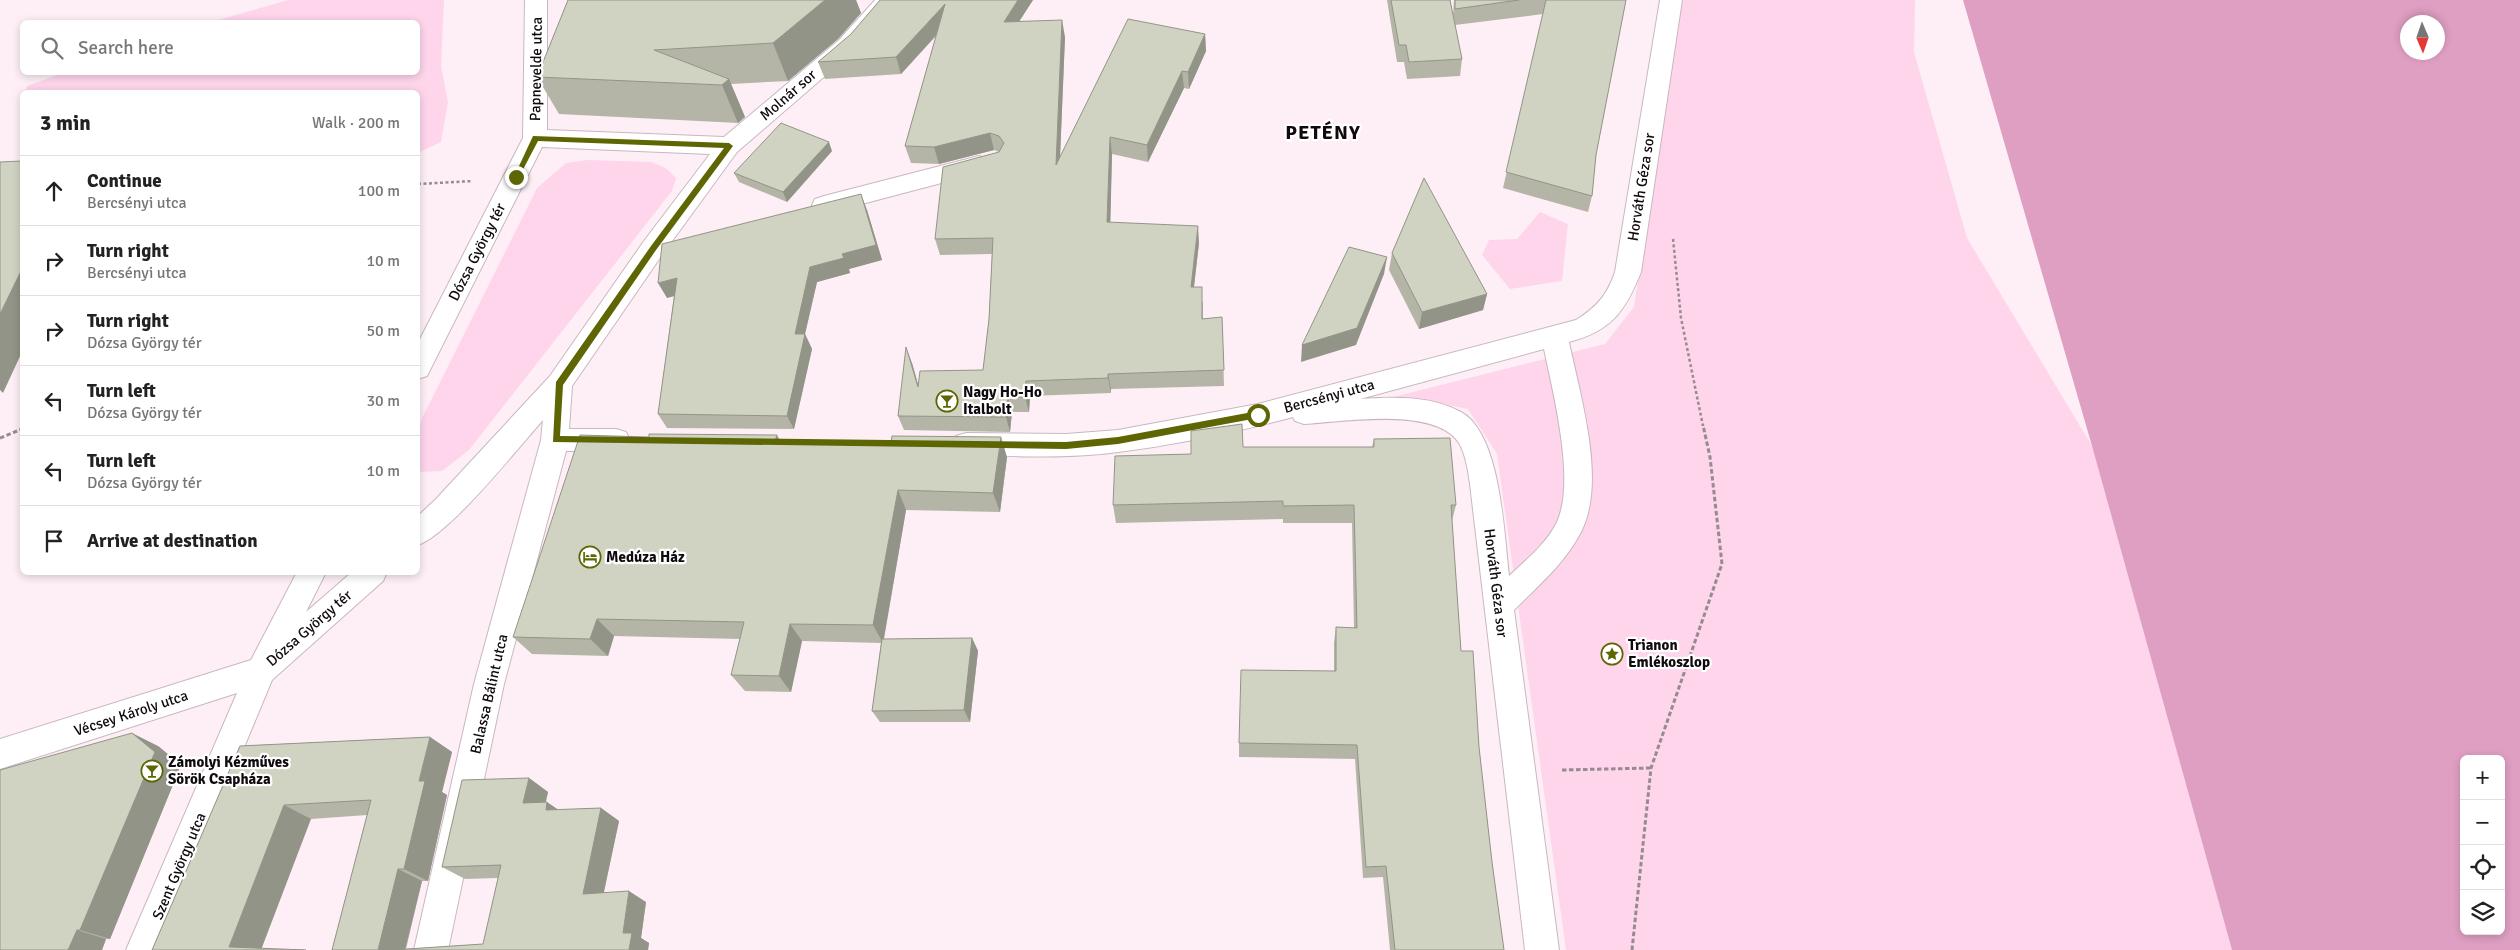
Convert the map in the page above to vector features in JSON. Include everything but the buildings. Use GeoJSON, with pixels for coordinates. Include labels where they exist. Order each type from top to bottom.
{"type":"FeatureCollection","features":[{"type":"Feature","properties":{"kind":"street","name":"Papnevelde utca"},"geometry":{"type":"LineString","coordinates":[[536,0],[536,138]]}},
{"type":"Feature","properties":{"kind":"street","name":"Molnár sor"},"geometry":{"type":"LineString","coordinates":[[729,146],[847,45],[887,0]]}},
{"type":"Feature","properties":{"kind":"street","name":"Horváth Géza sor"},"geometry":{"type":"LineString","coordinates":[[1555,336],[1583,328],[1603,316],[1618,299],[1628,272],[1671,0]]}},
{"type":"Feature","properties":{"kind":"street"},"geometry":{"type":"LineString","coordinates":[[536,138],[729,146]]}},
{"type":"Feature","properties":{"kind":"street","name":"Dózsa György tér"},"geometry":{"type":"LineString","coordinates":[[420,364],[536,138]]}},
{"type":"Feature","properties":{"kind":"street"},"geometry":{"type":"LineString","coordinates":[[420,531],[446,508],[559,384],[653,248],[729,146]]}},
{"type":"Feature","properties":{"kind":"street"},"geometry":{"type":"LineString","coordinates":[[805,210],[994,161]]}},
{"type":"Feature","properties":{"kind":"street"},"geometry":{"type":"LineString","coordinates":[[653,248],[691,238]]}},
{"type":"Feature","properties":{"kind":"street"},"geometry":{"type":"LineString","coordinates":[[1499,605],[1550,554],[1570,524],[1577,492],[1576,454],[1555,336]]}},
{"type":"Feature","properties":{"kind":"street","name":"Bercsényi utca"},"geometry":{"type":"LineString","coordinates":[[938,444],[1083,444],[1118,441],[1258,415],[1555,336]]}},
{"type":"Feature","properties":{"kind":"street"},"geometry":{"type":"LineString","coordinates":[[559,384],[555,440],[644,441]]}},
{"type":"Feature","properties":{"kind":"street","name":"Horváth Géza sor"},"geometry":{"type":"LineString","coordinates":[[1258,415],[1408,410],[1432,413],[1450,419],[1463,429],[1472,442],[1481,474],[1542,950]]}},
{"type":"Feature","properties":{"kind":"street","name":"Balassa Bálint utca"},"geometry":{"type":"LineString","coordinates":[[431,950],[489,684],[555,440]]}},
{"type":"Feature","properties":{"kind":"street","name":"Dózsa György tér"},"geometry":{"type":"LineString","coordinates":[[262,671],[310,575]]}},
{"type":"Feature","properties":{"kind":"street","name":"Dózsa György tér"},"geometry":{"type":"LineString","coordinates":[[262,671],[370,575]]}},
{"type":"Feature","properties":{"kind":"street","name":"Vécsey Károly utca"},"geometry":{"type":"LineString","coordinates":[[0,754],[262,671]]}},
{"type":"Feature","properties":{"kind":"street","name":"Szent György utca"},"geometry":{"type":"LineString","coordinates":[[143,950],[262,671]]}},
{"type":"Feature","properties":{"kind":"path"},"geometry":{"type":"LineString","coordinates":[[420,184],[516,177]]}},
{"type":"Feature","properties":{"kind":"path"},"geometry":{"type":"LineString","coordinates":[[1632,950],[1651,768],[1722,564],[1710,457],[1681,318],[1673,230]]}},
{"type":"Feature","properties":{"kind":"path"},"geometry":{"type":"LineString","coordinates":[[0,438],[20,430]]}},
{"type":"Feature","properties":{"kind":"path"},"geometry":{"type":"LineString","coordinates":[[1518,772],[1651,768]]}},
{"type":"Feature","properties":{"kind":"shaded area"},"geometry":{"type":"Polygon","coordinates":[[[288,0],[444,0],[441,66],[448,102],[441,142],[420,152],[420,90],[26,90],[27,86],[57,75],[420,75],[420,20],[218,20],[288,0]]]}},
{"type":"Feature","properties":{"kind":"shaded area"},"geometry":{"type":"Polygon","coordinates":[[[1678,0],[1915,0],[1914,52],[1967,238],[2092,446],[2232,950],[1566,950],[1497,454],[1468,409],[1428,401],[1381,400],[1605,344],[1634,307],[1678,0]]]}},
{"type":"Feature","properties":{"kind":"shaded area"},"geometry":{"type":"Polygon","coordinates":[[[1963,0],[2520,0],[2520,950],[2232,950],[2092,446],[1963,0]]]}},
{"type":"Feature","properties":{"kind":"shaded area"},"geometry":{"type":"Polygon","coordinates":[[[588,160],[652,162],[667,169],[676,178],[672,191],[469,450],[442,471],[421,472],[420,427],[422,418],[537,188],[566,163],[588,160]]]}},
{"type":"Feature","properties":{"kind":"shaded area"},"geometry":{"type":"Polygon","coordinates":[[[1540,212],[1568,224],[1562,281],[1510,289],[1482,255],[1489,240],[1517,239],[1540,212]]]}},
{"type":"Feature","properties":{"kind":"place","name":"Nagy Ho-Ho Italbolt"},"geometry":{"type":"Point","coordinates":[947,401]}},
{"type":"Feature","properties":{"kind":"place","name":"Medúza Ház"},"geometry":{"type":"Point","coordinates":[590,557]}},
{"type":"Feature","properties":{"kind":"place","name":"Trianon Emlékoszlop"},"geometry":{"type":"Point","coordinates":[1612,654]}},
{"type":"Feature","properties":{"kind":"place","name":"Zámolyi Kézműves Sörök Csapháza"},"geometry":{"type":"Point","coordinates":[152,771]}},
{"type":"Feature","properties":{"kind":"district","name":"PETÉNY"},"geometry":{"type":"Point","coordinates":[1323,132]}},
{"type":"Feature","properties":{"kind":"route"},"geometry":{"type":"LineString","coordinates":[[516,177],[536,138],[729,146],[653,248],[559,384],[555,440],[1066,445],[1118,441],[1258,415]]}}]}
